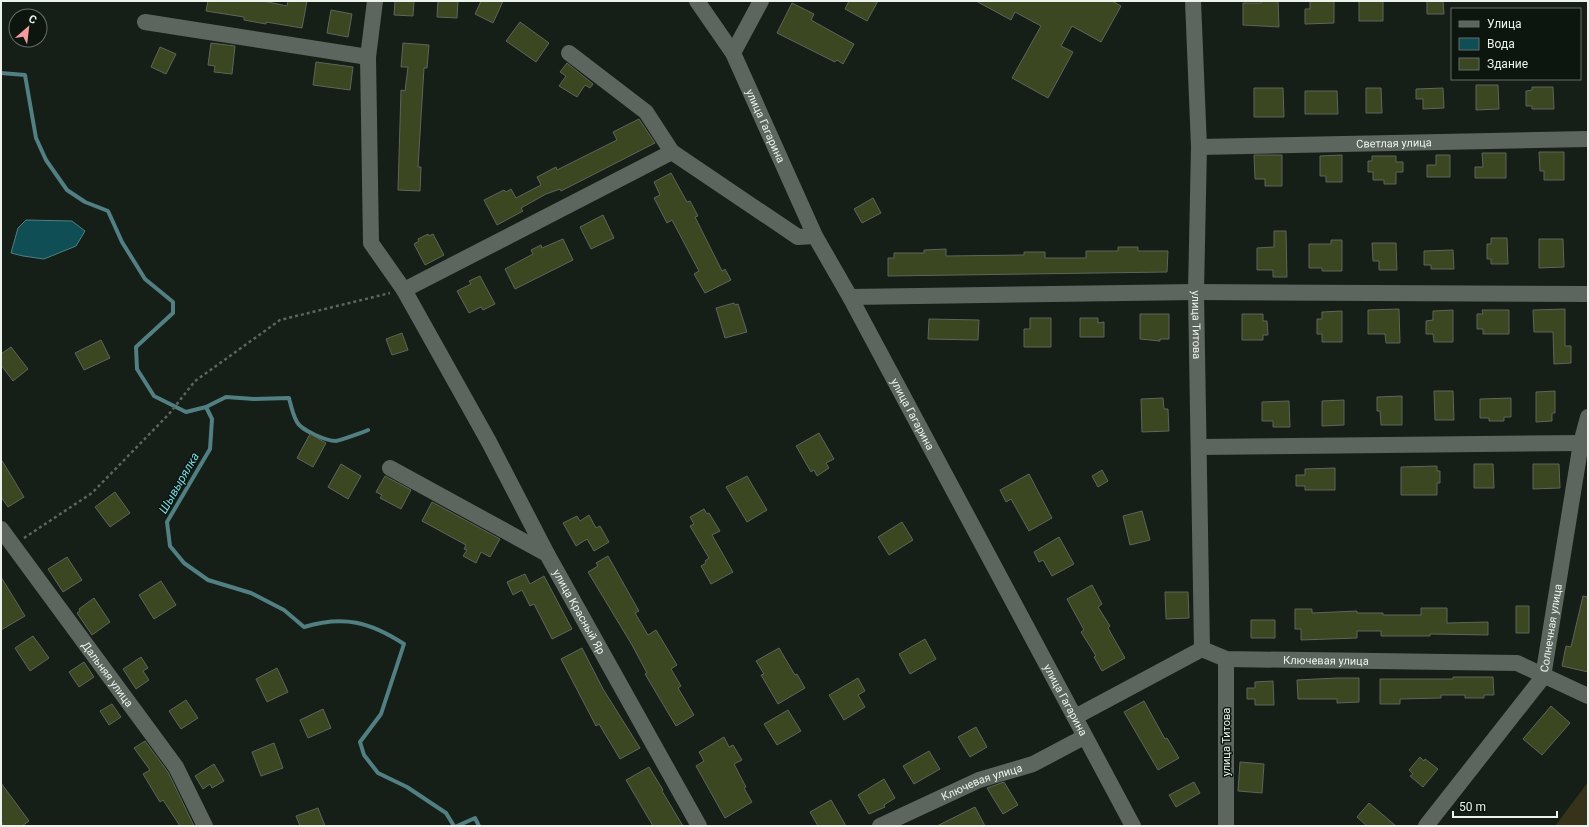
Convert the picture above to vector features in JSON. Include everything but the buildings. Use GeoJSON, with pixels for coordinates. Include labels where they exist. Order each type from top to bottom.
{"type":"FeatureCollection","features":[{"type":"Feature","properties":{"kind":"street","name":"улица Красный Яр"},"geometry":{"type":"LineString","coordinates":[[375,1],[368,57],[371,243],[404,290],[489,442],[547,554],[699,826]]}},
{"type":"Feature","properties":{"kind":"street","name":"улица Гагарина"},"geometry":{"type":"LineString","coordinates":[[697,1],[732,53],[816,236],[1133,826]]}},
{"type":"Feature","properties":{"kind":"street"},"geometry":{"type":"LineString","coordinates":[[732,53],[761,1]]}},
{"type":"Feature","properties":{"kind":"street","name":"улица Титова"},"geometry":{"type":"LineString","coordinates":[[1193,1],[1199,147],[1196,292],[1202,649]]}},
{"type":"Feature","properties":{"kind":"street"},"geometry":{"type":"LineString","coordinates":[[145,22],[368,57]]}},
{"type":"Feature","properties":{"kind":"street"},"geometry":{"type":"LineString","coordinates":[[569,53],[646,112],[672,152],[798,237],[816,236]]}},
{"type":"Feature","properties":{"kind":"street","name":"Светлая улица"},"geometry":{"type":"LineString","coordinates":[[1199,147],[1588,139]]}},
{"type":"Feature","properties":{"kind":"street"},"geometry":{"type":"LineString","coordinates":[[404,290],[672,152]]}},
{"type":"Feature","properties":{"kind":"street"},"geometry":{"type":"LineString","coordinates":[[850,297],[1196,292],[1588,294]]}},
{"type":"Feature","properties":{"kind":"street","name":"Солнечная улица"},"geometry":{"type":"LineString","coordinates":[[1426,826],[1543,677],[1581,443],[1588,417]]}},
{"type":"Feature","properties":{"kind":"street"},"geometry":{"type":"LineString","coordinates":[[1199,447],[1581,443]]}},
{"type":"Feature","properties":{"kind":"street"},"geometry":{"type":"LineString","coordinates":[[390,468],[547,554]]}},
{"type":"Feature","properties":{"kind":"street","name":"Дальняя улица"},"geometry":{"type":"LineString","coordinates":[[1,529],[6,549],[176,767],[205,826]]}},
{"type":"Feature","properties":{"kind":"street"},"geometry":{"type":"LineString","coordinates":[[1075,717],[1202,649]]}},
{"type":"Feature","properties":{"kind":"street","name":"Ключевая улица"},"geometry":{"type":"LineString","coordinates":[[1202,649],[1226,659],[1517,663],[1543,677],[1588,696]]}},
{"type":"Feature","properties":{"kind":"street","name":"улица Титова"},"geometry":{"type":"LineString","coordinates":[[1226,659],[1226,826]]}},
{"type":"Feature","properties":{"kind":"street","name":"Ключевая улица"},"geometry":{"type":"LineString","coordinates":[[880,826],[979,780],[1033,764],[1084,737]]}},
{"type":"Feature","properties":{"kind":"path"},"geometry":{"type":"LineString","coordinates":[[6,549],[92,493],[169,414],[195,381],[280,320],[404,290]]}},
{"type":"Feature","properties":{"kind":"shaded area"},"geometry":{"type":"Polygon","coordinates":[[[1588,782],[1588,826],[1555,826],[1588,782]]]}},
{"type":"Feature","properties":{"kind":"water"},"geometry":{"type":"Polygon","coordinates":[[[26,220],[72,221],[85,231],[76,246],[44,259],[11,253],[18,228],[26,220]]]}},
{"type":"Feature","properties":{"kind":"waterway","name":"Шывырялка"},"geometry":{"type":"LineString","coordinates":[[1,73],[25,75],[36,138],[46,160],[67,190],[85,202],[108,211],[122,242],[145,279],[173,302],[173,313],[136,347],[137,369],[154,396],[186,412],[206,407],[212,419],[210,449],[167,522],[170,546],[184,563],[208,580],[251,593],[284,610],[304,627],[318,623],[344,621],[356,623],[380,630],[404,644],[381,714],[360,742],[364,755],[378,773],[407,787],[446,813],[454,826]]}},
{"type":"Feature","properties":{"kind":"waterway"},"geometry":{"type":"LineString","coordinates":[[206,407],[226,397],[254,399],[289,398],[294,416],[299,425],[308,432],[320,437],[336,441],[368,430]]}},
{"type":"Feature","properties":{"kind":"waterway","name":"Шывырялка"},"geometry":{"type":"LineString","coordinates":[[457,826],[475,818],[479,826]]}}]}
